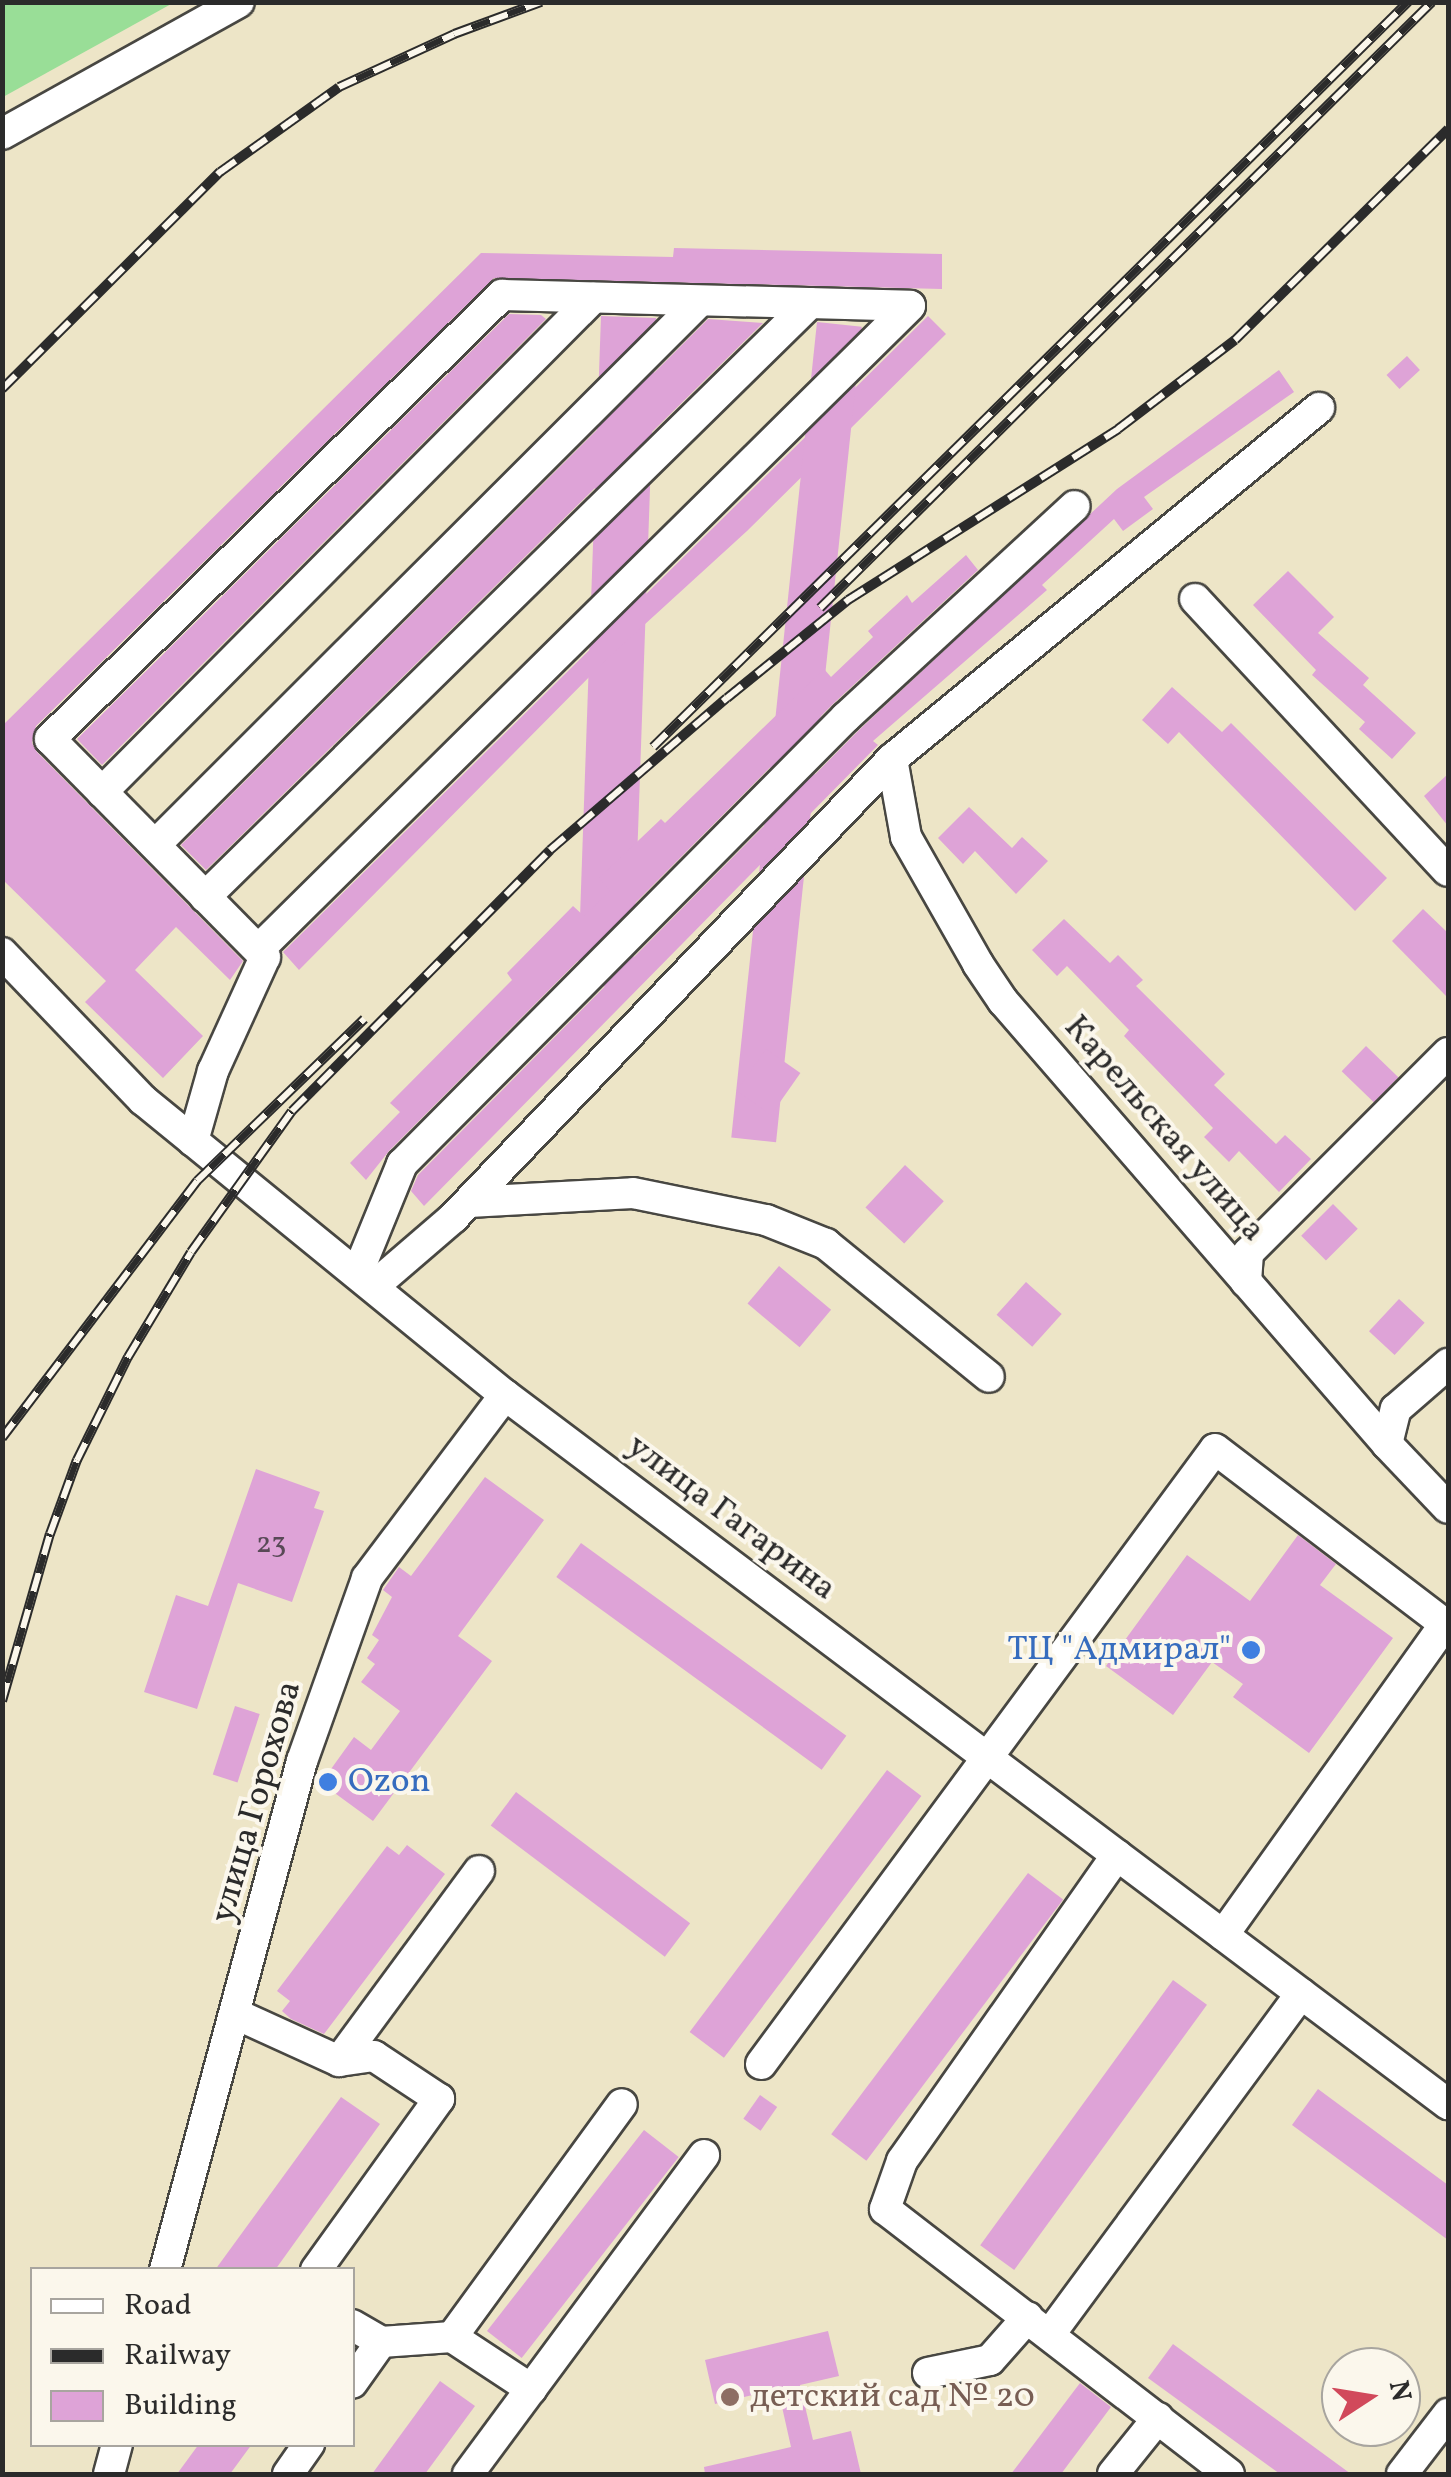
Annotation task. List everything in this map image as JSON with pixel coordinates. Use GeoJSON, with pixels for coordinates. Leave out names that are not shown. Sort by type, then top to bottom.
{"type":"FeatureCollection","features":[{"type":"Feature","properties":{"kind":"street"},"geometry":{"type":"LineString","coordinates":[[2,134],[239,2]]}},
{"type":"Feature","properties":{"kind":"street"},"geometry":{"type":"LineString","coordinates":[[193,1141],[213,1070],[265,957],[258,950],[205,897],[50,739],[502,295],[910,306],[258,950]]}},
{"type":"Feature","properties":{"kind":"street"},"geometry":{"type":"LineString","coordinates":[[102,792],[593,298]]}},
{"type":"Feature","properties":{"kind":"street"},"geometry":{"type":"LineString","coordinates":[[155,845],[700,300]]}},
{"type":"Feature","properties":{"kind":"street"},"geometry":{"type":"LineString","coordinates":[[205,897],[810,303]]}},
{"type":"Feature","properties":{"kind":"street"},"geometry":{"type":"LineString","coordinates":[[367,1278],[469,1202],[892,759],[1318,408]]}},
{"type":"Feature","properties":{"kind":"street"},"geometry":{"type":"LineString","coordinates":[[367,1278],[402,1164],[846,717],[1075,506]]}},
{"type":"Feature","properties":{"kind":"street"},"geometry":{"type":"LineString","coordinates":[[1195,598],[1448,871]]}},
{"type":"Feature","properties":{"kind":"street","name":"Карельская улица"},"geometry":{"type":"LineString","coordinates":[[892,759],[906,837],[978,964],[1016,1015],[1246,1282],[1448,1508]]}},
{"type":"Feature","properties":{"kind":"street","name":"улица Гагарина"},"geometry":{"type":"LineString","coordinates":[[2,953],[143,1100],[367,1278],[505,1395],[1448,2104]]}},
{"type":"Feature","properties":{"kind":"street"},"geometry":{"type":"LineString","coordinates":[[1246,1282],[1248,1253],[1448,1053]]}},
{"type":"Feature","properties":{"kind":"street"},"geometry":{"type":"LineString","coordinates":[[469,1202],[633,1193],[766,1220],[826,1244],[990,1377]]}},
{"type":"Feature","properties":{"kind":"street"},"geometry":{"type":"LineString","coordinates":[[1387,1444],[1396,1409],[1448,1364]]}},
{"type":"Feature","properties":{"kind":"street","name":"улица Горохова"},"geometry":{"type":"LineString","coordinates":[[166,2267],[302,1761],[367,1578],[505,1395]]}},
{"type":"Feature","properties":{"kind":"street"},"geometry":{"type":"LineString","coordinates":[[761,2064],[1215,1450],[1445,1624],[1223,1935]]}},
{"type":"Feature","properties":{"kind":"street"},"geometry":{"type":"LineString","coordinates":[[1117,1856],[902,2162],[885,2209],[1230,2474]]}},
{"type":"Feature","properties":{"kind":"street"},"geometry":{"type":"LineString","coordinates":[[339,2061],[479,1871]]}},
{"type":"Feature","properties":{"kind":"street"},"geometry":{"type":"LineString","coordinates":[[928,2374],[990,2360],[1039,2326],[1301,1994]]}},
{"type":"Feature","properties":{"kind":"street"},"geometry":{"type":"LineString","coordinates":[[236,2014],[339,2061],[374,2056],[440,2100],[318,2267]]}},
{"type":"Feature","properties":{"kind":"street"},"geometry":{"type":"LineString","coordinates":[[452,2337],[622,2104]]}},
{"type":"Feature","properties":{"kind":"street"},"geometry":{"type":"LineString","coordinates":[[468,2474],[704,2155]]}},
{"type":"Feature","properties":{"kind":"street"},"geometry":{"type":"LineString","coordinates":[[355,2326],[381,2342],[452,2337],[531,2389]]}},
{"type":"Feature","properties":{"kind":"street"},"geometry":{"type":"LineString","coordinates":[[355,2379],[381,2342]]}},
{"type":"Feature","properties":{"kind":"street"},"geometry":{"type":"LineString","coordinates":[[1402,2474],[1448,2414]]}},
{"type":"Feature","properties":{"kind":"street"},"geometry":{"type":"LineString","coordinates":[[1113,2474],[1158,2418]]}},
{"type":"Feature","properties":{"kind":"street"},"geometry":{"type":"LineString","coordinates":[[108,2474],[116,2447]]}},
{"type":"Feature","properties":{"kind":"street"},"geometry":{"type":"LineString","coordinates":[[288,2474],[307,2447]]}},
{"type":"Feature","properties":{"kind":"green space"},"geometry":{"type":"Polygon","coordinates":[[[3,2],[173,2],[173,3],[3,97],[3,2]]]}},
{"type":"Feature","properties":{"kind":"building"},"geometry":{"type":"Polygon","coordinates":[[[674,248],[942,254],[942,289],[494,278],[36,726],[32,743],[37,752],[243,961],[230,980],[176,927],[135,970],[203,1036],[163,1078],[85,1002],[106,981],[2,879],[2,726],[481,253],[673,257],[674,248]]]}},
{"type":"Feature","properties":{"kind":"building"},"geometry":{"type":"Polygon","coordinates":[[[509,314],[541,315],[546,319],[102,765],[77,739],[509,314]]]}},
{"type":"Feature","properties":{"kind":"building"},"geometry":{"type":"Polygon","coordinates":[[[601,316],[656,318],[633,988],[578,986],[601,316]]]}},
{"type":"Feature","properties":{"kind":"building"},"geometry":{"type":"Polygon","coordinates":[[[928,316],[946,334],[747,531],[609,657],[299,970],[283,952],[928,316]]]}},
{"type":"Feature","properties":{"kind":"building"},"geometry":{"type":"Polygon","coordinates":[[[708,319],[763,323],[206,870],[181,845],[708,319]]]}},
{"type":"Feature","properties":{"kind":"building"},"geometry":{"type":"Polygon","coordinates":[[[817,322],[862,327],[776,1142],[731,1138],[817,322]]]}},
{"type":"Feature","properties":{"kind":"building"},"geometry":{"type":"Polygon","coordinates":[[[1407,356],[1420,370],[1399,389],[1387,375],[1407,356]]]}},
{"type":"Feature","properties":{"kind":"building"},"geometry":{"type":"Polygon","coordinates":[[[1279,370],[1294,392],[1144,497],[1153,509],[1123,531],[1114,519],[1042,585],[1047,590],[873,741],[878,745],[424,1206],[411,1191],[418,1175],[859,730],[1117,489],[1279,370]]]}},
{"type":"Feature","properties":{"kind":"building"},"geometry":{"type":"Polygon","coordinates":[[[966,555],[978,570],[833,704],[389,1151],[366,1180],[350,1163],[400,1112],[390,1103],[512,980],[507,973],[573,906],[584,916],[610,891],[599,878],[661,819],[665,823],[824,669],[831,677],[873,637],[868,631],[907,595],[912,603],[966,555]]]}},
{"type":"Feature","properties":{"kind":"building"},"geometry":{"type":"Polygon","coordinates":[[[1288,571],[1334,617],[1318,633],[1369,678],[1363,685],[1416,733],[1392,759],[1359,729],[1365,722],[1312,675],[1316,670],[1253,605],[1288,571]]]}},
{"type":"Feature","properties":{"kind":"building"},"geometry":{"type":"Polygon","coordinates":[[[1172,687],[1222,732],[1231,723],[1387,878],[1355,911],[1179,732],[1168,744],[1142,720],[1172,687]]]}},
{"type":"Feature","properties":{"kind":"building"},"geometry":{"type":"Polygon","coordinates":[[[1448,774],[1448,826],[1424,796],[1448,774]]]}},
{"type":"Feature","properties":{"kind":"building"},"geometry":{"type":"Polygon","coordinates":[[[969,807],[1012,848],[1022,837],[1048,861],[1016,894],[975,851],[963,864],[938,838],[969,807]]]}},
{"type":"Feature","properties":{"kind":"building"},"geometry":{"type":"Polygon","coordinates":[[[1423,909],[1448,933],[1448,998],[1392,941],[1423,909]]]}},
{"type":"Feature","properties":{"kind":"building"},"geometry":{"type":"Polygon","coordinates":[[[1064,919],[1110,963],[1118,955],[1143,980],[1136,986],[1225,1074],[1214,1085],[1276,1144],[1285,1135],[1311,1159],[1279,1192],[1239,1151],[1229,1162],[1204,1137],[1213,1128],[1124,1036],[1129,1030],[1067,966],[1057,976],[1032,950],[1064,919]]]}},
{"type":"Feature","properties":{"kind":"building"},"geometry":{"type":"Polygon","coordinates":[[[1366,1046],[1398,1077],[1374,1102],[1342,1071],[1366,1046]]]}},
{"type":"Feature","properties":{"kind":"building"},"geometry":{"type":"Polygon","coordinates":[[[766,1049],[800,1073],[771,1115],[737,1091],[766,1049]]]}},
{"type":"Feature","properties":{"kind":"building"},"geometry":{"type":"Polygon","coordinates":[[[905,1165],[944,1201],[904,1244],[865,1207],[905,1165]]]}},
{"type":"Feature","properties":{"kind":"building"},"geometry":{"type":"Polygon","coordinates":[[[1333,1204],[1358,1229],[1326,1261],[1301,1236],[1333,1204]]]}},
{"type":"Feature","properties":{"kind":"building"},"geometry":{"type":"Polygon","coordinates":[[[779,1266],[831,1310],[800,1347],[748,1304],[779,1266]]]}},
{"type":"Feature","properties":{"kind":"building"},"geometry":{"type":"Polygon","coordinates":[[[1026,1282],[1062,1314],[1032,1347],[997,1315],[1026,1282]]]}},
{"type":"Feature","properties":{"kind":"building"},"geometry":{"type":"Polygon","coordinates":[[[1399,1299],[1425,1323],[1395,1355],[1369,1331],[1399,1299]]]}},
{"type":"Feature","properties":{"kind":"building"},"geometry":{"type":"Polygon","coordinates":[[[256,1469],[320,1492],[314,1508],[324,1511],[292,1602],[238,1583],[197,1709],[144,1692],[176,1595],[208,1606],[256,1469]]]}},
{"type":"Feature","properties":{"kind":"building"},"geometry":{"type":"Polygon","coordinates":[[[485,1477],[544,1520],[458,1636],[492,1661],[373,1821],[321,1783],[354,1737],[371,1750],[400,1711],[361,1682],[375,1664],[367,1658],[379,1640],[372,1635],[392,1597],[383,1590],[399,1567],[411,1576],[485,1477]]]}},
{"type":"Feature","properties":{"kind":"building","name":"ТЦ \"Адмирал\""},"geometry":{"type":"Polygon","coordinates":[[[1298,1535],[1336,1564],[1320,1585],[1393,1638],[1309,1753],[1233,1697],[1243,1684],[1212,1662],[1173,1715],[1106,1666],[1187,1555],[1250,1601],[1298,1535]]]}},
{"type":"Feature","properties":{"kind":"building"},"geometry":{"type":"Polygon","coordinates":[[[581,1543],[846,1736],[822,1770],[556,1577],[581,1543]]]}},
{"type":"Feature","properties":{"kind":"building"},"geometry":{"type":"Polygon","coordinates":[[[235,1706],[260,1714],[237,1783],[213,1774],[235,1706]]]}},
{"type":"Feature","properties":{"kind":"building"},"geometry":{"type":"Polygon","coordinates":[[[887,1770],[921,1796],[724,2058],[690,2032],[887,1770]]]}},
{"type":"Feature","properties":{"kind":"building"},"geometry":{"type":"Polygon","coordinates":[[[516,1792],[690,1923],[665,1957],[491,1826],[516,1792]]]}},
{"type":"Feature","properties":{"kind":"building"},"geometry":{"type":"Polygon","coordinates":[[[407,1845],[445,1874],[324,2034],[291,2019],[282,2011],[290,2001],[277,1991],[387,1846],[399,1855],[407,1845]]]}},
{"type":"Feature","properties":{"kind":"building"},"geometry":{"type":"Polygon","coordinates":[[[1028,1873],[1063,1899],[866,2161],[831,2134],[1028,1873]]]}},
{"type":"Feature","properties":{"kind":"building"},"geometry":{"type":"Polygon","coordinates":[[[1173,1980],[1207,2005],[1014,2270],[980,2245],[1173,1980]]]}},
{"type":"Feature","properties":{"kind":"building"},"geometry":{"type":"Polygon","coordinates":[[[1318,2089],[1448,2185],[1448,2240],[1292,2125],[1318,2089]]]}},
{"type":"Feature","properties":{"kind":"building"},"geometry":{"type":"Polygon","coordinates":[[[760,2095],[777,2107],[761,2131],[743,2119],[760,2095]]]}},
{"type":"Feature","properties":{"kind":"building"},"geometry":{"type":"Polygon","coordinates":[[[341,2097],[380,2124],[277,2267],[217,2267],[341,2097]]]}},
{"type":"Feature","properties":{"kind":"building"},"geometry":{"type":"Polygon","coordinates":[[[644,2130],[679,2157],[522,2358],[487,2331],[644,2130]]]}},
{"type":"Feature","properties":{"kind":"building","name":"детский сад № 20"},"geometry":{"type":"Polygon","coordinates":[[[828,2331],[839,2376],[800,2385],[813,2440],[851,2431],[861,2474],[705,2474],[704,2467],[791,2447],[778,2389],[715,2404],[705,2360],[828,2331]]]}},
{"type":"Feature","properties":{"kind":"building"},"geometry":{"type":"Polygon","coordinates":[[[1173,2344],[1351,2474],[1280,2474],[1148,2378],[1173,2344]]]}},
{"type":"Feature","properties":{"kind":"building"},"geometry":{"type":"Polygon","coordinates":[[[440,2381],[475,2406],[425,2474],[372,2474],[440,2381]]]}},
{"type":"Feature","properties":{"kind":"building"},"geometry":{"type":"Polygon","coordinates":[[[1080,2383],[1111,2407],[1061,2474],[1011,2474],[1080,2383]]]}},
{"type":"Feature","properties":{"kind":"building"},"geometry":{"type":"Polygon","coordinates":[[[197,2447],[250,2447],[230,2474],[177,2474],[197,2447]]]}},
{"type":"Feature","properties":{"kind":"railway"},"geometry":{"type":"LineString","coordinates":[[2,389],[220,172],[339,87],[454,34],[541,2]]}},
{"type":"Feature","properties":{"kind":"railway"},"geometry":{"type":"LineString","coordinates":[[653,747],[1408,2]]}},
{"type":"Feature","properties":{"kind":"railway"},"geometry":{"type":"LineString","coordinates":[[820,608],[1432,2]]}},
{"type":"Feature","properties":{"kind":"railway"},"geometry":{"type":"LineString","coordinates":[[2,1701],[50,1534],[77,1460],[128,1357],[191,1252],[292,1111],[550,850],[727,698],[848,600],[1118,429],[1235,340],[1448,129]]}},
{"type":"Feature","properties":{"kind":"railway"},"geometry":{"type":"LineString","coordinates":[[2,1438],[197,1181],[364,1019]]}},
{"type":"Feature","properties":{"kind":"place","name":"ТЦ \"Адмирал\""},"geometry":{"type":"Point","coordinates":[1251,1650]}},
{"type":"Feature","properties":{"kind":"place","name":"Ozon"},"geometry":{"type":"Point","coordinates":[328,1782]}},
{"type":"Feature","properties":{"kind":"place","name":"детский сад № 20"},"geometry":{"type":"Point","coordinates":[730,2397]}}]}
